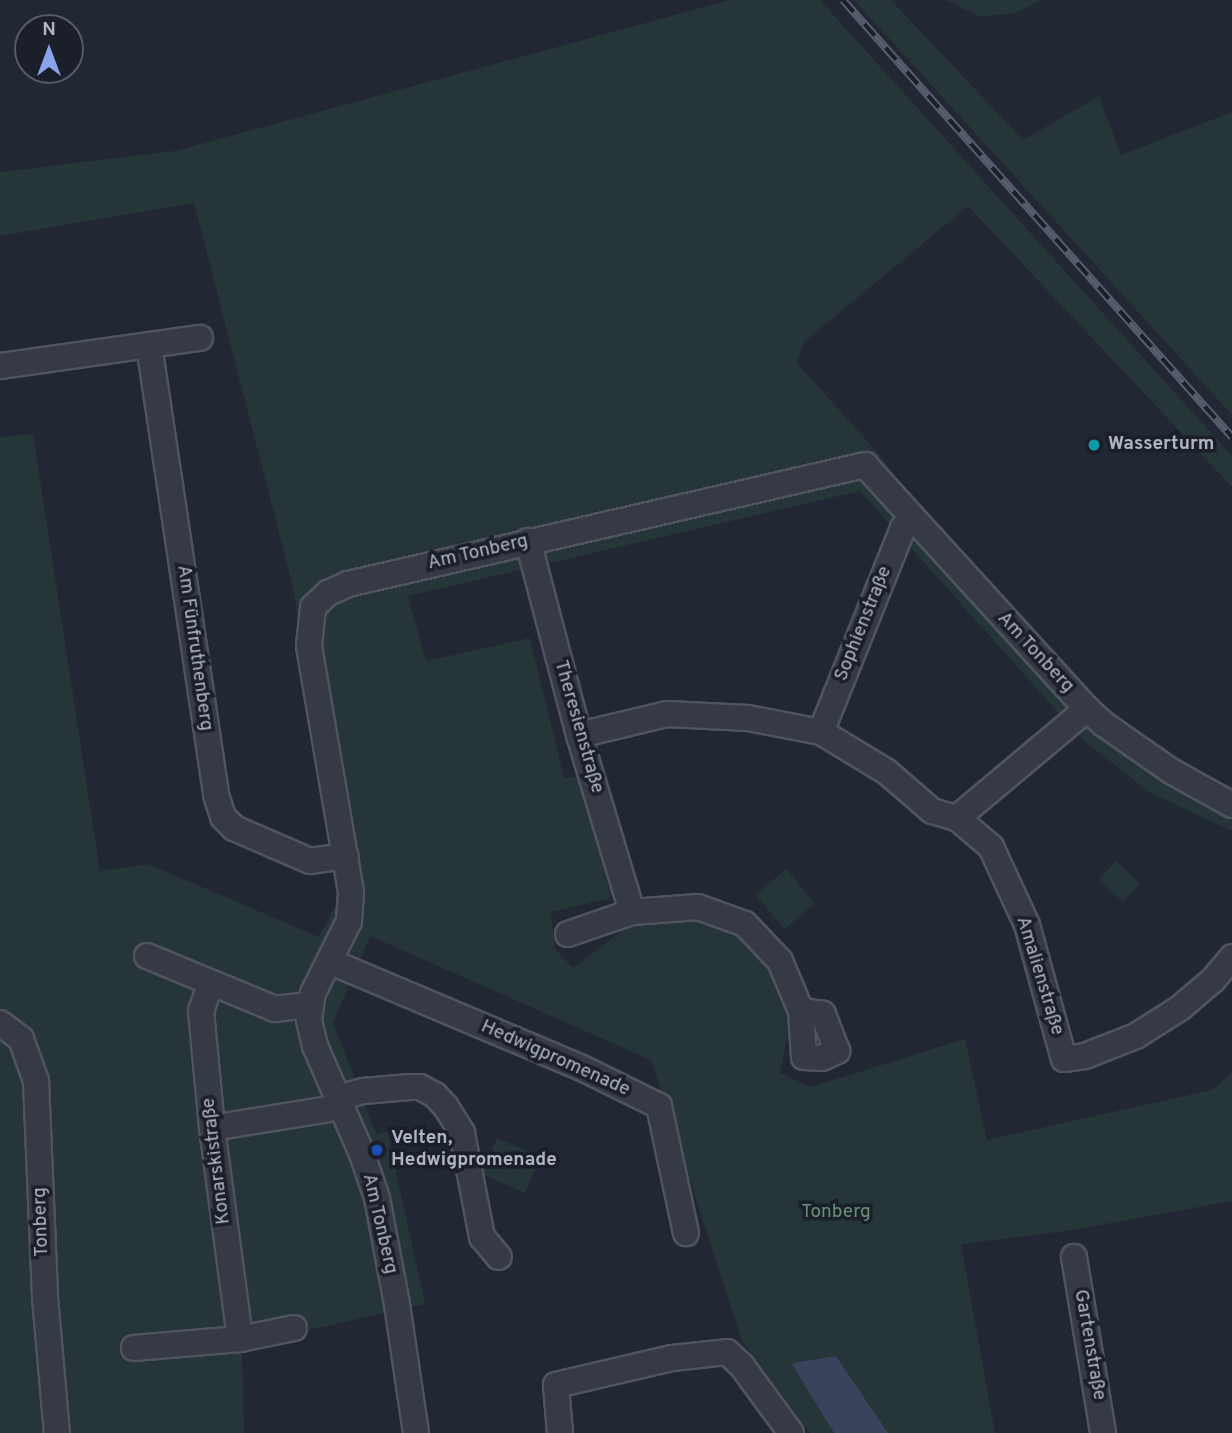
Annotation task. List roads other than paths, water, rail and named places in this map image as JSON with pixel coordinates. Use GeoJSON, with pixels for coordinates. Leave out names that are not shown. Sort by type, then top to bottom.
{"type":"FeatureCollection","features":[{"type":"Feature","properties":{"kind":"street"},"geometry":{"type":"LineString","coordinates":[[0,366],[200,338]]}},
{"type":"Feature","properties":{"kind":"street","name":"Am Fünfruthenberg"},"geometry":{"type":"LineString","coordinates":[[149,345],[216,795],[223,817],[234,828],[310,860],[346,856]]}},
{"type":"Feature","properties":{"kind":"street","name":"Am Tonberg"},"geometry":{"type":"LineString","coordinates":[[416,1433],[397,1304],[377,1198],[315,1046],[309,1006],[349,921],[351,892],[309,646],[313,607],[328,593],[348,584],[528,541],[865,465],[1087,709],[1105,725],[1171,771],[1232,805]]}},
{"type":"Feature","properties":{"kind":"street","name":"Sophienstraße"},"geometry":{"type":"LineString","coordinates":[[821,732],[903,528],[912,519]]}},
{"type":"Feature","properties":{"kind":"street","name":"Theresienstraße"},"geometry":{"type":"LineString","coordinates":[[528,541],[579,734],[632,912]]}},
{"type":"Feature","properties":{"kind":"street"},"geometry":{"type":"LineString","coordinates":[[957,818],[1087,709]]}},
{"type":"Feature","properties":{"kind":"street","name":"Amalienstraße"},"geometry":{"type":"LineString","coordinates":[[579,734],[667,714],[748,718],[821,732],[887,772],[932,810],[957,818],[991,847],[1027,925],[1063,1059],[1085,1056],[1136,1036],[1180,1008],[1213,980],[1232,957]]}},
{"type":"Feature","properties":{"kind":"street"},"geometry":{"type":"LineString","coordinates":[[568,934],[632,912],[698,906],[745,924],[780,961],[801,1011]]}},
{"type":"Feature","properties":{"kind":"street"},"geometry":{"type":"LineString","coordinates":[[146,956],[210,985],[275,1009],[309,1006]]}},
{"type":"Feature","properties":{"kind":"street","name":"Hedwigpromenade"},"geometry":{"type":"LineString","coordinates":[[331,962],[582,1068],[659,1106],[686,1233]]}},
{"type":"Feature","properties":{"kind":"street","name":"Konarskistraße"},"geometry":{"type":"LineString","coordinates":[[210,985],[201,1011],[212,1128],[240,1339]]}},
{"type":"Feature","properties":{"kind":"street","name":"Tonberg"},"geometry":{"type":"LineString","coordinates":[[0,1023],[21,1039],[36,1082],[46,1310],[57,1433]]}},
{"type":"Feature","properties":{"kind":"street"},"geometry":{"type":"LineString","coordinates":[[212,1128],[339,1103],[363,1091],[420,1087],[435,1095],[462,1133],[482,1237],[499,1257]]}},
{"type":"Feature","properties":{"kind":"street","name":"Gartenstraße"},"geometry":{"type":"LineString","coordinates":[[1074,1257],[1103,1433]]}},
{"type":"Feature","properties":{"kind":"street"},"geometry":{"type":"LineString","coordinates":[[134,1348],[240,1339],[294,1328]]}},
{"type":"Feature","properties":{"kind":"street"},"geometry":{"type":"LineString","coordinates":[[561,1433],[556,1385],[672,1358],[727,1352],[742,1366],[791,1433]]}},
{"type":"Feature","properties":{"kind":"water"},"geometry":{"type":"Polygon","coordinates":[[[836,1356],[888,1433],[834,1433],[791,1363],[836,1356]]]}},
{"type":"Feature","properties":{"kind":"railway"},"geometry":{"type":"LineString","coordinates":[[843,0],[1232,437]]}},
{"type":"Feature","properties":{"kind":"place","name":"Wasserturm"},"geometry":{"type":"Point","coordinates":[1094,445]}},
{"type":"Feature","properties":{"kind":"place","name":"Velten, Hedwigpromenade"},"geometry":{"type":"Point","coordinates":[377,1150]}}]}
